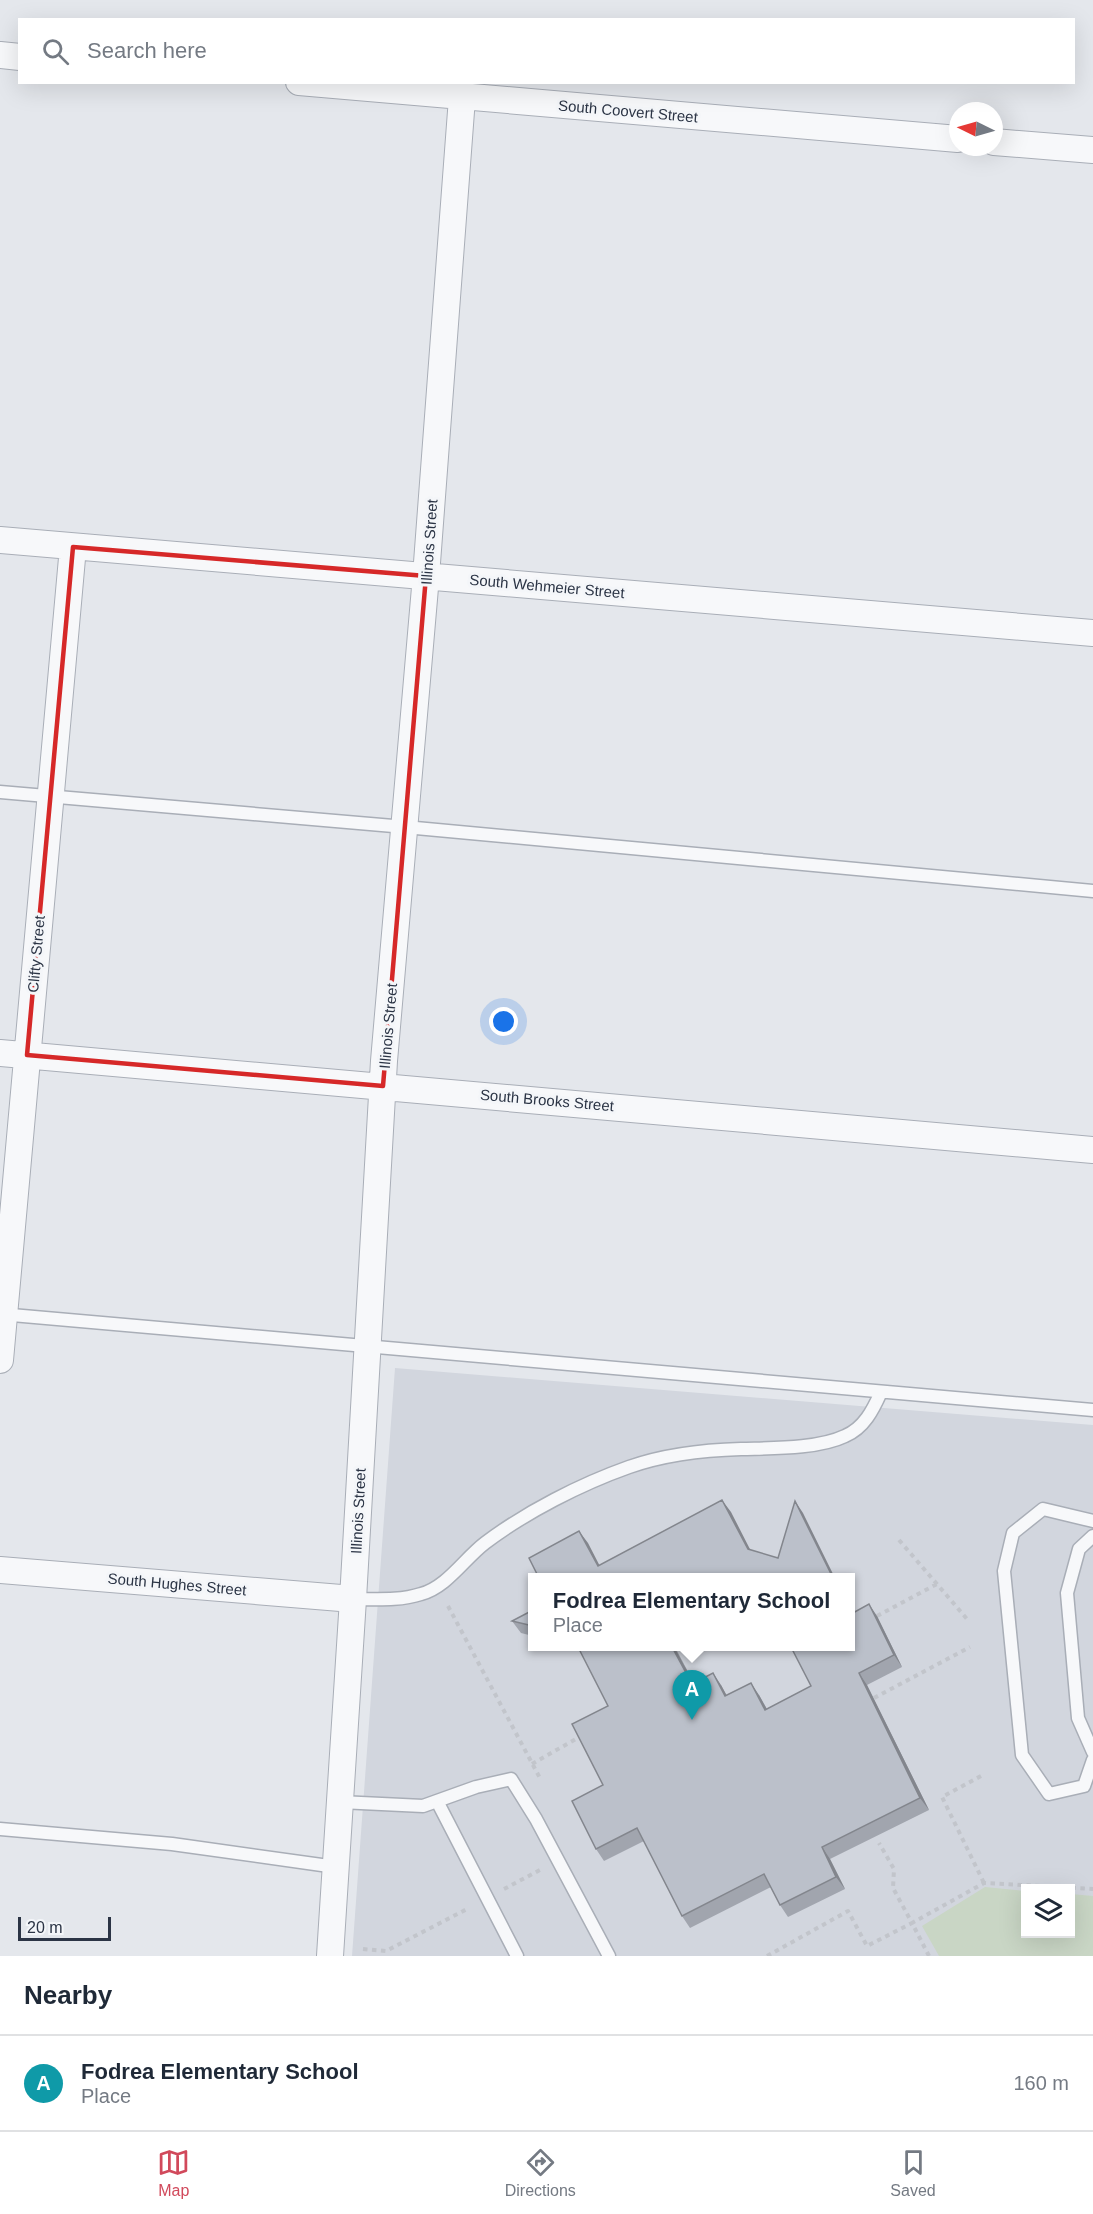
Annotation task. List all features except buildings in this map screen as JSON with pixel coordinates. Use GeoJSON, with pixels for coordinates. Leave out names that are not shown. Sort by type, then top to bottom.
{"type":"FeatureCollection","features":[{"type":"Feature","properties":{"kind":"street"},"geometry":{"type":"LineString","coordinates":[[0,55],[18,57]]}},
{"type":"Feature","properties":{"kind":"street","name":"South Coovert Street"},"geometry":{"type":"LineString","coordinates":[[319,84],[949,138]]}},
{"type":"Feature","properties":{"kind":"street","name":"Illinois Street"},"geometry":{"type":"LineString","coordinates":[[330,1956],[383,1086],[426,576],[462,98]]}},
{"type":"Feature","properties":{"kind":"street"},"geometry":{"type":"LineString","coordinates":[[1003,143],[1093,150]]}},
{"type":"Feature","properties":{"kind":"street","name":"South Wehmeier Street"},"geometry":{"type":"LineString","coordinates":[[0,540],[1093,633]]}},
{"type":"Feature","properties":{"kind":"street","name":"Clifty Street"},"geometry":{"type":"LineString","coordinates":[[0,1360],[2,1314],[73,548]]}},
{"type":"Feature","properties":{"kind":"street","name":"South Brooks Street"},"geometry":{"type":"LineString","coordinates":[[0,1053],[1093,1150]]}},
{"type":"Feature","properties":{"kind":"street","name":"South Hughes Street"},"geometry":{"type":"LineString","coordinates":[[0,1570],[353,1599]]}},
{"type":"Feature","properties":{"kind":"lane"},"geometry":{"type":"LineString","coordinates":[[0,792],[1093,891]]}},
{"type":"Feature","properties":{"kind":"lane"},"geometry":{"type":"LineString","coordinates":[[2,1314],[1093,1410]]}},
{"type":"Feature","properties":{"kind":"lane"},"geometry":{"type":"LineString","coordinates":[[353,1599],[396,1599],[423,1594],[446,1580],[484,1544],[513,1524],[570,1492],[630,1467],[688,1452],[781,1449],[845,1436],[870,1416],[881,1392]]}},
{"type":"Feature","properties":{"kind":"lane"},"geometry":{"type":"LineString","coordinates":[[1093,1521],[1043,1509],[1013,1533],[1004,1571],[1022,1755],[1049,1794],[1084,1786],[1093,1760]]}},
{"type":"Feature","properties":{"kind":"lane"},"geometry":{"type":"LineString","coordinates":[[1093,1536],[1079,1549],[1067,1593],[1078,1718],[1093,1752]]}},
{"type":"Feature","properties":{"kind":"lane"},"geometry":{"type":"LineString","coordinates":[[340,1802],[423,1806],[476,1787],[511,1779],[536,1819],[609,1956]]}},
{"type":"Feature","properties":{"kind":"lane"},"geometry":{"type":"LineString","coordinates":[[437,1801],[518,1956]]}},
{"type":"Feature","properties":{"kind":"lane"},"geometry":{"type":"LineString","coordinates":[[0,1829],[172,1844],[336,1867]]}},
{"type":"Feature","properties":{"kind":"path"},"geometry":{"type":"LineString","coordinates":[[898,1540],[967,1619]]}},
{"type":"Feature","properties":{"kind":"path"},"geometry":{"type":"LineString","coordinates":[[877,1617],[937,1584]]}},
{"type":"Feature","properties":{"kind":"path"},"geometry":{"type":"LineString","coordinates":[[874,1698],[970,1647]]}},
{"type":"Feature","properties":{"kind":"path"},"geometry":{"type":"LineString","coordinates":[[532,1764],[581,1736]]}},
{"type":"Feature","properties":{"kind":"path"},"geometry":{"type":"LineString","coordinates":[[981,1776],[942,1797],[984,1883]]}},
{"type":"Feature","properties":{"kind":"path"},"geometry":{"type":"LineString","coordinates":[[879,1843],[894,1869],[893,1888],[929,1956]]}},
{"type":"Feature","properties":{"kind":"path"},"geometry":{"type":"LineString","coordinates":[[767,1956],[848,1911],[867,1946],[984,1883],[1093,1889]]}},
{"type":"Feature","properties":{"kind":"highlighted area"},"geometry":{"type":"Polygon","coordinates":[[[73,547],[426,576],[383,1086],[27,1055],[73,547]]]}},
{"type":"Feature","properties":{"kind":"shaded area"},"geometry":{"type":"Polygon","coordinates":[[[395,1368],[1093,1425],[1093,1956],[352,1956],[395,1368]]]}},
{"type":"Feature","properties":{"kind":"green space"},"geometry":{"type":"Polygon","coordinates":[[[985,1887],[1021,1891],[1021,1938],[1075,1938],[1075,1894],[1093,1896],[1093,1956],[939,1956],[922,1926],[985,1887]]]}},
{"type":"Feature","properties":{"kind":"place","name":"Fodrea Elementary School"},"geometry":{"type":"Point","coordinates":[692,1720]}}]}
